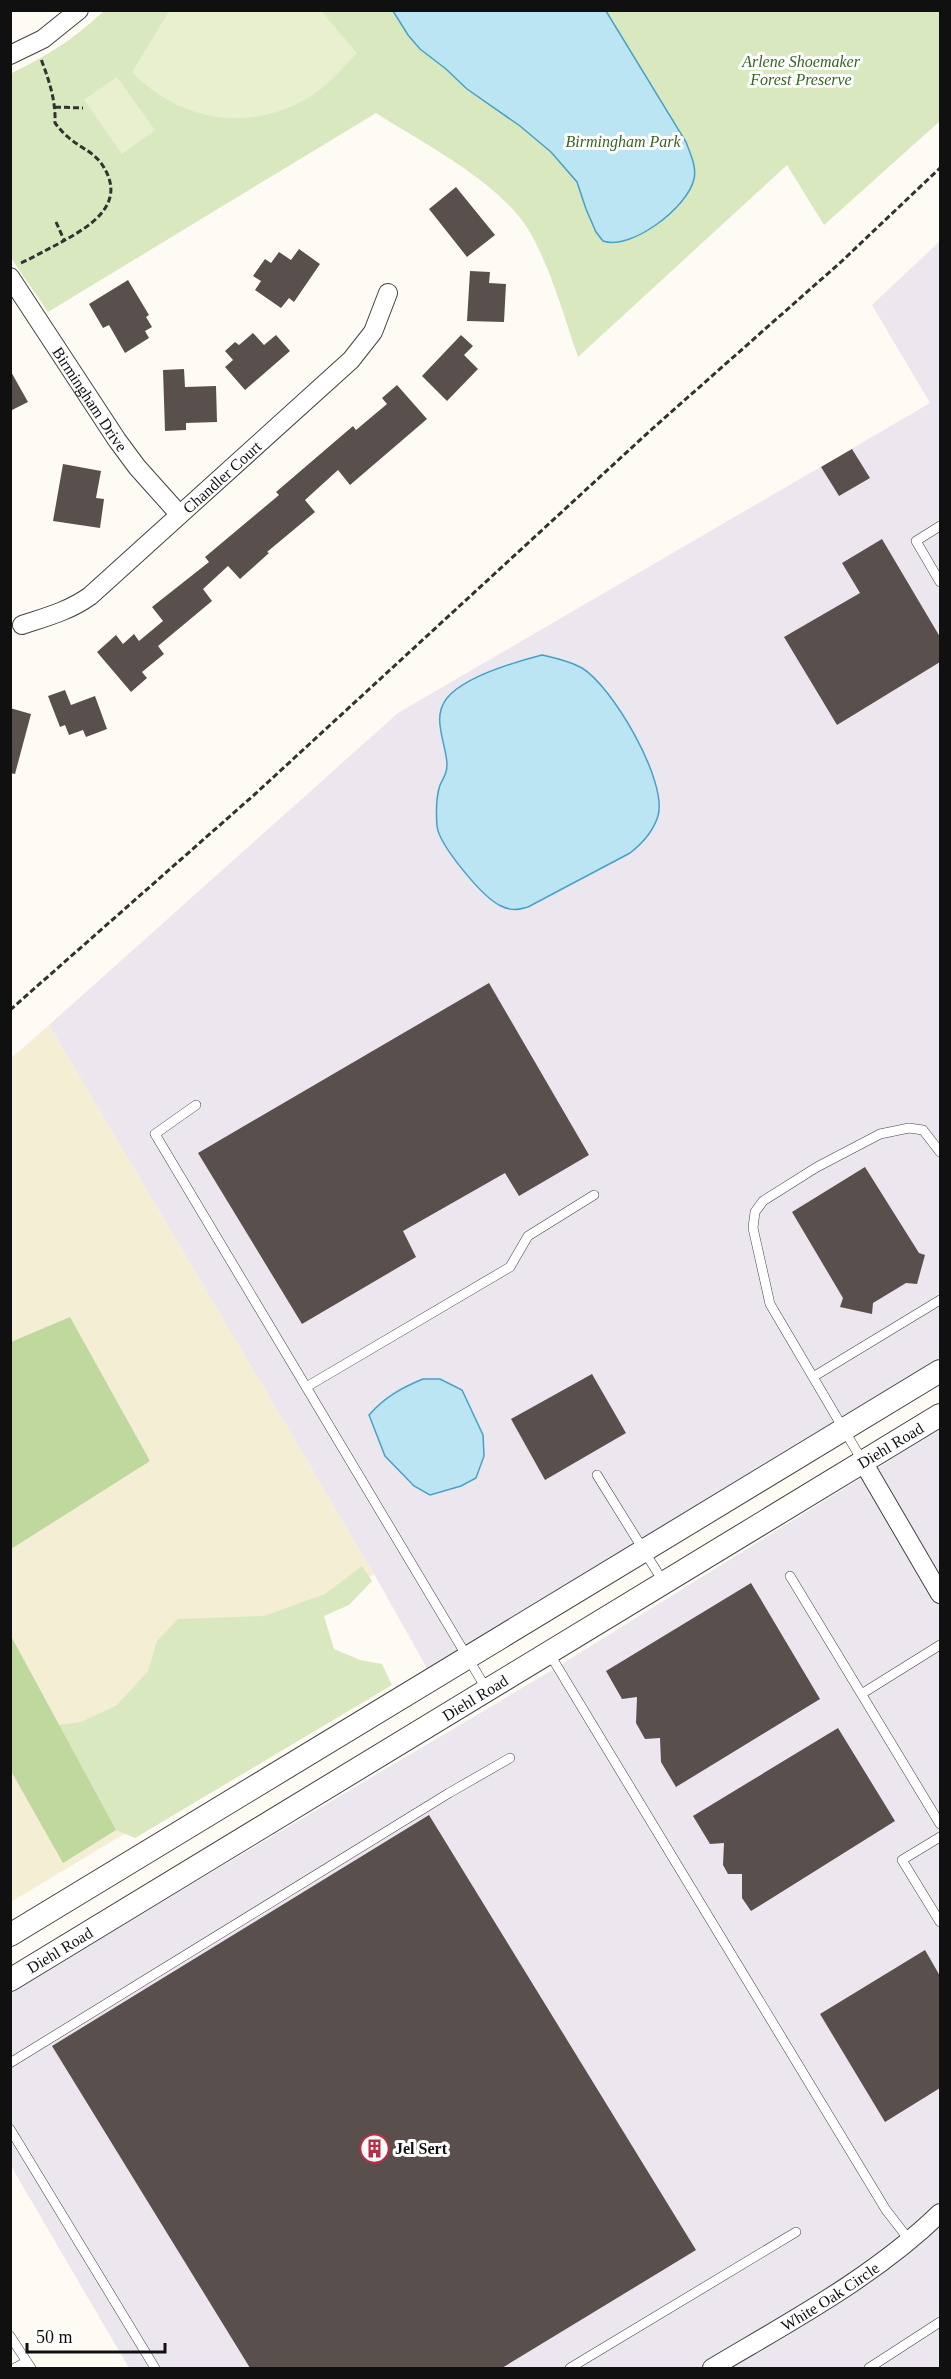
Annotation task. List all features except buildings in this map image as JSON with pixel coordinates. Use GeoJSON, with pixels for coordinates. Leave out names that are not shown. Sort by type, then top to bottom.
{"type":"FeatureCollection","features":[{"type":"Feature","properties":{"kind":"street"},"geometry":{"type":"LineString","coordinates":[[10,56],[36,43],[80,10]]}},
{"type":"Feature","properties":{"kind":"street","name":"Birmingham Drive"},"geometry":{"type":"LineString","coordinates":[[15,282],[117,440],[137,467],[179,514]]}},
{"type":"Feature","properties":{"kind":"street","name":"Chandler Court"},"geometry":{"type":"LineString","coordinates":[[22,625],[76,606],[351,360],[373,333],[388,293]]}},
{"type":"Feature","properties":{"kind":"street"},"geometry":{"type":"LineString","coordinates":[[10,1935],[940,1371]]}},
{"type":"Feature","properties":{"kind":"street","name":"Diehl Road"},"geometry":{"type":"LineString","coordinates":[[10,1980],[940,1414]]}},
{"type":"Feature","properties":{"kind":"street"},"geometry":{"type":"LineString","coordinates":[[863,1462],[940,1594]]}},
{"type":"Feature","properties":{"kind":"street","name":"White Oak Circle"},"geometry":{"type":"LineString","coordinates":[[712,2368],[834,2295],[911,2241],[940,2213]]}},
{"type":"Feature","properties":{"kind":"lane"},"geometry":{"type":"LineString","coordinates":[[940,526],[916,541],[940,582]]}},
{"type":"Feature","properties":{"kind":"lane"},"geometry":{"type":"LineString","coordinates":[[196,1106],[155,1134],[308,1386],[487,1690]]}},
{"type":"Feature","properties":{"kind":"lane"},"geometry":{"type":"LineString","coordinates":[[863,1462],[770,1305],[753,1228],[755,1212],[763,1201],[818,1167],[880,1134],[909,1128],[923,1130],[940,1152]]}},
{"type":"Feature","properties":{"kind":"lane"},"geometry":{"type":"LineString","coordinates":[[308,1386],[510,1267],[528,1236],[594,1195]]}},
{"type":"Feature","properties":{"kind":"lane"},"geometry":{"type":"LineString","coordinates":[[813,1377],[940,1300]]}},
{"type":"Feature","properties":{"kind":"lane"},"geometry":{"type":"LineString","coordinates":[[597,1475],[664,1583]]}},
{"type":"Feature","properties":{"kind":"lane"},"geometry":{"type":"LineString","coordinates":[[790,1576],[863,1693],[940,1824]]}},
{"type":"Feature","properties":{"kind":"lane"},"geometry":{"type":"LineString","coordinates":[[863,1693],[940,1645]]}},
{"type":"Feature","properties":{"kind":"lane"},"geometry":{"type":"LineString","coordinates":[[549,1653],[886,2210],[911,2241]]}},
{"type":"Feature","properties":{"kind":"lane"},"geometry":{"type":"LineString","coordinates":[[10,2063],[449,1793],[510,1758]]}},
{"type":"Feature","properties":{"kind":"lane"},"geometry":{"type":"LineString","coordinates":[[940,1837],[902,1860],[940,1922]]}},
{"type":"Feature","properties":{"kind":"lane"},"geometry":{"type":"LineString","coordinates":[[10,2129],[155,2368]]}},
{"type":"Feature","properties":{"kind":"lane"},"geometry":{"type":"LineString","coordinates":[[570,2368],[796,2232]]}},
{"type":"Feature","properties":{"kind":"lane"},"geometry":{"type":"LineString","coordinates":[[869,2368],[940,2322]]}},
{"type":"Feature","properties":{"kind":"lane"},"geometry":{"type":"LineString","coordinates":[[10,2336],[28,2365],[15,2368]]}},
{"type":"Feature","properties":{"kind":"path"},"geometry":{"type":"LineString","coordinates":[[15,282],[64,240],[99,218],[109,200],[110,190],[107,174],[100,162],[87,149],[69,138],[55,123],[55,107],[49,79],[36,43]]}},
{"type":"Feature","properties":{"kind":"path"},"geometry":{"type":"LineString","coordinates":[[55,107],[83,108]]}},
{"type":"Feature","properties":{"kind":"path"},"geometry":{"type":"LineString","coordinates":[[10,1010],[254,795],[652,429],[842,261],[940,168]]}},
{"type":"Feature","properties":{"kind":"path"},"geometry":{"type":"LineString","coordinates":[[56,222],[64,240]]}},
{"type":"Feature","properties":{"kind":"shaded area"},"geometry":{"type":"Polygon","coordinates":[[[940,241],[940,1358],[428,1670],[374,1574],[49,1025],[398,713],[930,403],[872,305],[940,241]]]}},
{"type":"Feature","properties":{"kind":"shaded area"},"geometry":{"type":"Polygon","coordinates":[[[49,1025],[374,1574],[183,1691],[154,1816],[11,1902],[10,1059],[49,1025]]]}},
{"type":"Feature","properties":{"kind":"shaded area"},"geometry":{"type":"Polygon","coordinates":[[[940,1429],[940,2368],[129,2368],[11,2166],[10,1992],[549,1672],[940,1429]]]}},
{"type":"Feature","properties":{"kind":"green space","name":"Birmingham Park"},"geometry":{"type":"Polygon","coordinates":[[[104,11],[940,11],[940,121],[824,225],[787,165],[578,357],[543,259],[528,229],[515,212],[499,195],[459,165],[376,113],[48,312],[11,258],[10,74],[60,46],[104,11]]]}},
{"type":"Feature","properties":{"kind":"green space"},"geometry":{"type":"Polygon","coordinates":[[[169,11],[321,11],[357,53],[322,88],[294,105],[269,114],[245,118],[220,117],[196,112],[173,103],[152,90],[132,72],[169,11]]]}},
{"type":"Feature","properties":{"kind":"green space"},"geometry":{"type":"Polygon","coordinates":[[[117,77],[155,130],[122,154],[84,100],[117,77]]]}},
{"type":"Feature","properties":{"kind":"green space"},"geometry":{"type":"Polygon","coordinates":[[[70,1317],[150,1461],[11,1549],[11,1342],[70,1317]]]}},
{"type":"Feature","properties":{"kind":"green space"},"geometry":{"type":"Polygon","coordinates":[[[362,1566],[372,1581],[349,1605],[324,1616],[334,1649],[360,1660],[382,1664],[392,1685],[135,1838],[116,1830],[59,1725],[81,1722],[117,1705],[148,1671],[157,1641],[178,1619],[264,1616],[325,1594],[362,1566]]]}},
{"type":"Feature","properties":{"kind":"green space"},"geometry":{"type":"Polygon","coordinates":[[[11,1636],[116,1830],[63,1863],[11,1771],[11,1636]]]}},
{"type":"Feature","properties":{"kind":"water"},"geometry":{"type":"Polygon","coordinates":[[[393,11],[606,11],[686,142],[695,170],[690,190],[670,214],[643,233],[615,242],[603,241],[596,232],[577,182],[551,152],[520,126],[467,89],[420,49],[393,11]]]}},
{"type":"Feature","properties":{"kind":"water"},"geometry":{"type":"Polygon","coordinates":[[[542,655],[582,668],[608,694],[635,736],[646,759],[655,781],[659,800],[658,816],[647,837],[630,853],[528,907],[511,909],[493,901],[473,882],[453,858],[440,835],[436,810],[440,785],[447,764],[440,714],[447,698],[466,683],[491,671],[542,655]]]}},
{"type":"Feature","properties":{"kind":"water"},"geometry":{"type":"Polygon","coordinates":[[[423,1379],[440,1379],[462,1390],[483,1435],[484,1456],[476,1478],[461,1486],[430,1495],[414,1486],[385,1456],[369,1415],[394,1394],[423,1379]]]}},
{"type":"Feature","properties":{"kind":"place","name":"Jel Sert"},"geometry":{"type":"Point","coordinates":[374,2148]}},
{"type":"Feature","properties":{"kind":"park label","name":"Arlene Shoemaker Forest Preserve"},"geometry":{"type":"Point","coordinates":[801,70]}}]}
